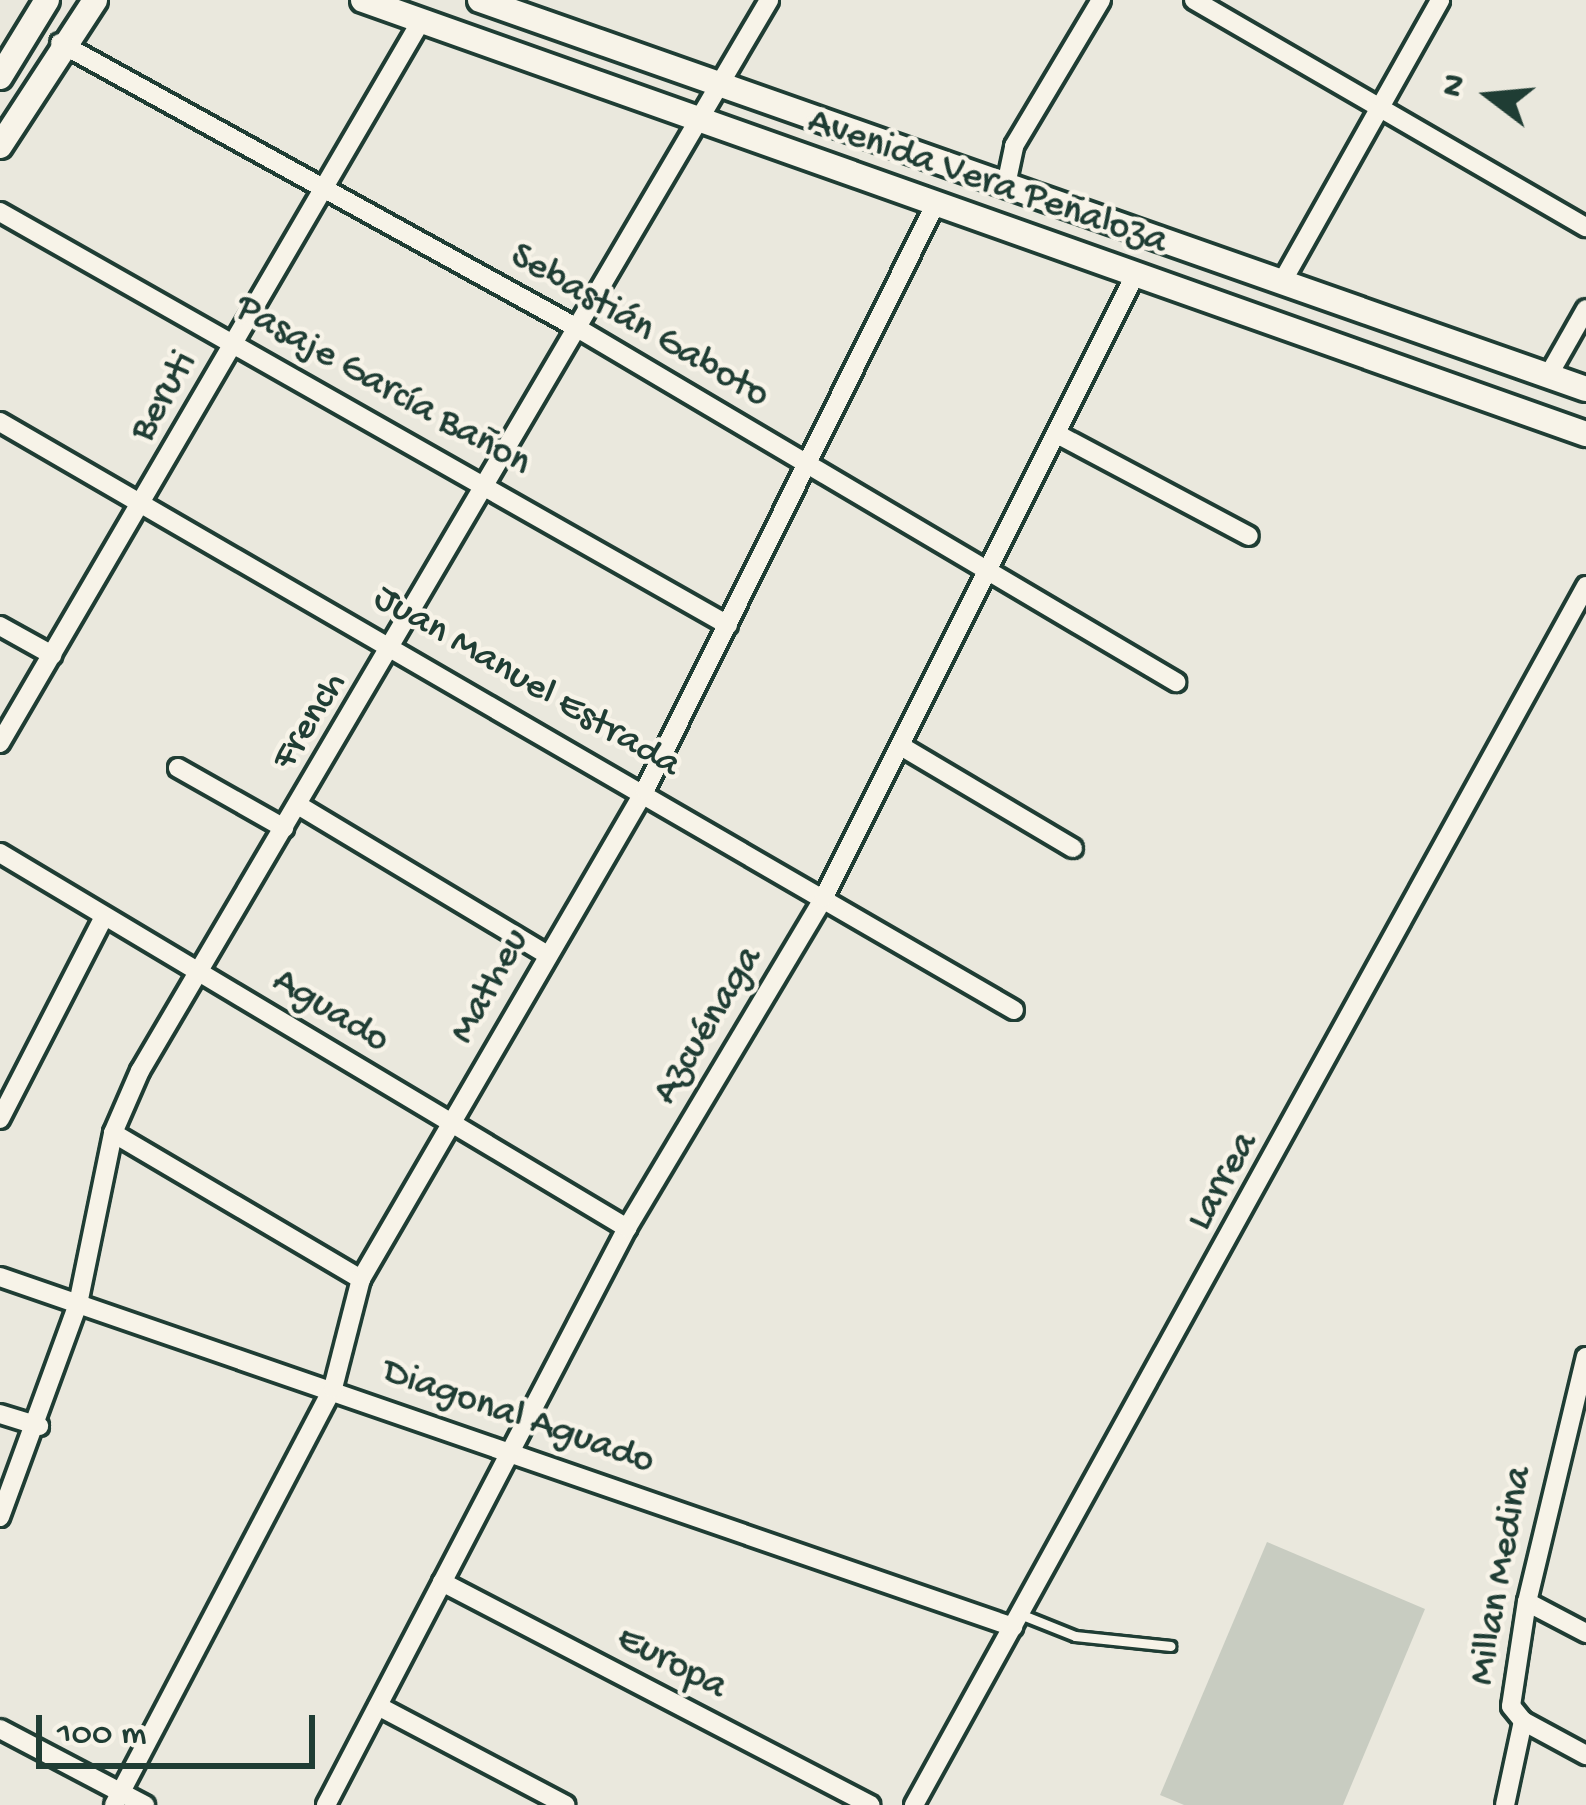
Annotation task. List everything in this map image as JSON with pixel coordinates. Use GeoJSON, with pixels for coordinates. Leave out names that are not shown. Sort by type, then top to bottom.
{"type":"FeatureCollection","features":[{"type":"Feature","properties":{"kind":"main road"},"geometry":{"type":"LineString","coordinates":[[0,77],[47,0]]}},
{"type":"Feature","properties":{"kind":"main road"},"geometry":{"type":"LineString","coordinates":[[0,146],[60,43],[95,0]]}},
{"type":"Feature","properties":{"kind":"main road","name":"Avenida Vera Peñaloza"},"geometry":{"type":"LineString","coordinates":[[364,0],[1586,434]]}},
{"type":"Feature","properties":{"kind":"main road","name":"Avenida Vera Peñaloza"},"geometry":{"type":"LineString","coordinates":[[480,0],[1586,389]]}},
{"type":"Feature","properties":{"kind":"street","name":"French"},"geometry":{"type":"LineString","coordinates":[[0,1517],[39,1426],[78,1304],[113,1133],[284,828],[398,645],[769,0]]}},
{"type":"Feature","properties":{"kind":"street"},"geometry":{"type":"LineString","coordinates":[[1006,185],[1014,146],[1101,0]]}},
{"type":"Feature","properties":{"kind":"street"},"geometry":{"type":"LineString","coordinates":[[1194,0],[1586,227]]}},
{"type":"Feature","properties":{"kind":"street"},"geometry":{"type":"LineString","coordinates":[[1282,282],[1440,0]]}},
{"type":"Feature","properties":{"kind":"street","name":"Beruti"},"geometry":{"type":"LineString","coordinates":[[0,743],[422,21]]}},
{"type":"Feature","properties":{"kind":"street","name":"Sebastián Gaboto"},"geometry":{"type":"LineString","coordinates":[[60,43],[579,329],[1176,682]]}},
{"type":"Feature","properties":{"kind":"street","name":"Matheu"},"geometry":{"type":"LineString","coordinates":[[117,1799],[333,1388],[361,1279],[645,790],[936,203]]}},
{"type":"Feature","properties":{"kind":"street","name":"Pasaje García Bañon"},"geometry":{"type":"LineString","coordinates":[[0,212],[490,484],[728,625]]}},
{"type":"Feature","properties":{"kind":"street","name":"Azcuénaga"},"geometry":{"type":"LineString","coordinates":[[326,1805],[627,1228],[824,897],[1136,273]]}},
{"type":"Feature","properties":{"kind":"street"},"geometry":{"type":"LineString","coordinates":[[1548,376],[1586,309]]}},
{"type":"Feature","properties":{"kind":"street","name":"Juan Manuel Estrada"},"geometry":{"type":"LineString","coordinates":[[0,422],[398,645],[1014,1010]]}},
{"type":"Feature","properties":{"kind":"street"},"geometry":{"type":"LineString","coordinates":[[1057,434],[1249,536]]}},
{"type":"Feature","properties":{"kind":"street","name":"Larrea"},"geometry":{"type":"LineString","coordinates":[[914,1805],[1586,586]]}},
{"type":"Feature","properties":{"kind":"street"},"geometry":{"type":"LineString","coordinates":[[0,626],[52,655]]}},
{"type":"Feature","properties":{"kind":"street"},"geometry":{"type":"LineString","coordinates":[[901,746],[1073,848]]}},
{"type":"Feature","properties":{"kind":"street"},"geometry":{"type":"LineString","coordinates":[[178,768],[284,828]]}},
{"type":"Feature","properties":{"kind":"street"},"geometry":{"type":"LineString","coordinates":[[298,805],[546,954]]}},
{"type":"Feature","properties":{"kind":"street","name":"Aguado"},"geometry":{"type":"LineString","coordinates":[[0,853],[627,1228]]}},
{"type":"Feature","properties":{"kind":"street"},"geometry":{"type":"LineString","coordinates":[[0,1119],[104,919]]}},
{"type":"Feature","properties":{"kind":"street"},"geometry":{"type":"LineString","coordinates":[[113,1133],[361,1279]]}},
{"type":"Feature","properties":{"kind":"street","name":"Diagonal Aguado"},"geometry":{"type":"LineString","coordinates":[[0,1277],[1016,1621]]}},
{"type":"Feature","properties":{"kind":"street","name":"Millan Medina"},"geometry":{"type":"LineString","coordinates":[[1505,1805],[1523,1721],[1511,1706],[1527,1602],[1586,1357]]}},
{"type":"Feature","properties":{"kind":"street"},"geometry":{"type":"LineString","coordinates":[[0,1414],[39,1426]]}},
{"type":"Feature","properties":{"kind":"street","name":"Europa"},"geometry":{"type":"LineString","coordinates":[[442,1582],[870,1805]]}},
{"type":"Feature","properties":{"kind":"street"},"geometry":{"type":"LineString","coordinates":[[1527,1602],[1586,1633]]}},
{"type":"Feature","properties":{"kind":"street"},"geometry":{"type":"LineString","coordinates":[[378,1706],[566,1805]]}},
{"type":"Feature","properties":{"kind":"street"},"geometry":{"type":"LineString","coordinates":[[1523,1721],[1586,1755]]}},
{"type":"Feature","properties":{"kind":"street"},"geometry":{"type":"LineString","coordinates":[[0,1729],[117,1799],[145,1805]]}},
{"type":"Feature","properties":{"kind":"lane"},"geometry":{"type":"LineString","coordinates":[[1016,1621],[1075,1636],[1170,1646]]}},
{"type":"Feature","properties":{"kind":"shaded area"},"geometry":{"type":"Polygon","coordinates":[[[1267,1542],[1425,1609],[1343,1805],[1184,1805],[1160,1795],[1267,1542]]]}}]}
